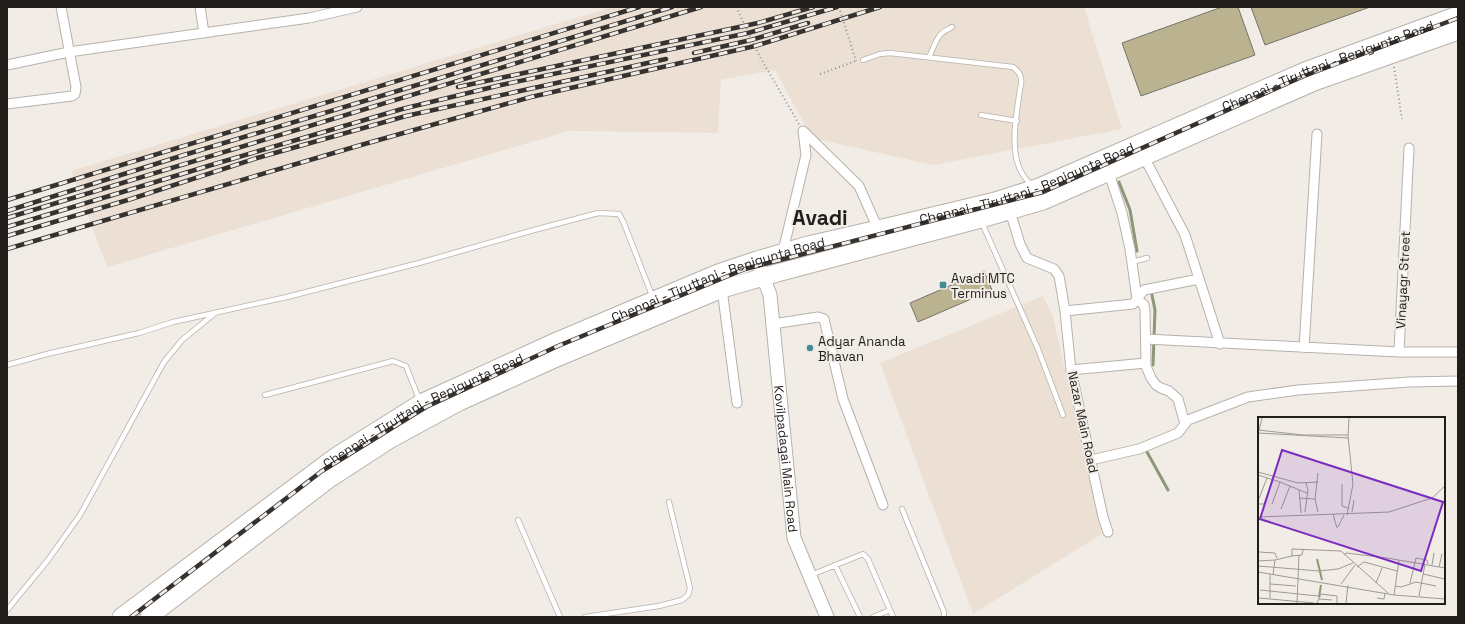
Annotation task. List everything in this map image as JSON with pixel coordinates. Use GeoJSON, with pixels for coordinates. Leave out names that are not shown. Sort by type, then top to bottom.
{"type":"FeatureCollection","features":[{"type":"Feature","properties":{"kind":"highway","name":"Chennai - Tiruttani - Renigunta Road"},"geometry":{"type":"LineString","coordinates":[[121,617],[188,567],[281,506],[329,479],[389,440],[459,402],[552,360],[656,308],[720,281],[758,260],[783,251],[878,229],[978,212],[1010,211],[1043,201],[1388,50],[1458,15]]}},
{"type":"Feature","properties":{"kind":"highway","name":"Chennai - Tiruttani - Renigunta Road"},"geometry":{"type":"LineString","coordinates":[[720,281],[764,277],[978,212],[1094,165],[1306,72],[1458,31]]}},
{"type":"Feature","properties":{"kind":"highway","name":"Chennai - Tiruttani - Renigunta Road"},"geometry":{"type":"LineString","coordinates":[[149,617],[281,506],[335,457],[421,403],[557,341],[656,308]]}},
{"type":"Feature","properties":{"kind":"main road","name":"Kovilpadagai Main Road"},"geometry":{"type":"LineString","coordinates":[[758,260],[770,295],[794,538],[827,617]]}},
{"type":"Feature","properties":{"kind":"street"},"geometry":{"type":"LineString","coordinates":[[7,104],[72,96],[75,94],[76,87],[61,7]]}},
{"type":"Feature","properties":{"kind":"street"},"geometry":{"type":"LineString","coordinates":[[200,7],[204,33]]}},
{"type":"Feature","properties":{"kind":"street"},"geometry":{"type":"LineString","coordinates":[[7,65],[69,52],[309,18],[357,7]]}},
{"type":"Feature","properties":{"kind":"street"},"geometry":{"type":"LineString","coordinates":[[803,131],[859,186],[878,229]]}},
{"type":"Feature","properties":{"kind":"street"},"geometry":{"type":"LineString","coordinates":[[783,251],[806,155],[803,131]]}},
{"type":"Feature","properties":{"kind":"street"},"geometry":{"type":"LineString","coordinates":[[1304,348],[1317,134]]}},
{"type":"Feature","properties":{"kind":"street","name":"Vinayagr Street"},"geometry":{"type":"LineString","coordinates":[[1399,352],[1409,148]]}},
{"type":"Feature","properties":{"kind":"street"},"geometry":{"type":"LineString","coordinates":[[1144,157],[1185,235],[1220,344]]}},
{"type":"Feature","properties":{"kind":"street"},"geometry":{"type":"LineString","coordinates":[[1109,172],[1122,213],[1132,262],[1135,301]]}},
{"type":"Feature","properties":{"kind":"street","name":"Nazar Main Road"},"geometry":{"type":"LineString","coordinates":[[1010,211],[1020,244],[1027,258],[1054,269],[1059,276],[1065,311],[1071,370],[1103,517],[1108,532]]}},
{"type":"Feature","properties":{"kind":"street"},"geometry":{"type":"LineString","coordinates":[[1135,301],[1144,290],[1199,279]]}},
{"type":"Feature","properties":{"kind":"street"},"geometry":{"type":"LineString","coordinates":[[720,281],[737,403]]}},
{"type":"Feature","properties":{"kind":"street"},"geometry":{"type":"LineString","coordinates":[[1065,311],[1135,301],[1144,305],[1149,339],[1146,366],[1156,385],[1174,394],[1178,399],[1185,424]]}},
{"type":"Feature","properties":{"kind":"street"},"geometry":{"type":"LineString","coordinates":[[772,324],[818,317],[824,319],[843,399],[883,504]]}},
{"type":"Feature","properties":{"kind":"street"},"geometry":{"type":"LineString","coordinates":[[1149,339],[1220,344],[1399,352],[1458,352]]}},
{"type":"Feature","properties":{"kind":"street"},"geometry":{"type":"LineString","coordinates":[[1071,370],[1146,363]]}},
{"type":"Feature","properties":{"kind":"street"},"geometry":{"type":"LineString","coordinates":[[1091,460],[1139,449],[1178,433],[1188,420],[1248,397],[1298,390],[1409,382],[1458,381]]}},
{"type":"Feature","properties":{"kind":"lane"},"geometry":{"type":"LineString","coordinates":[[929,57],[941,34],[952,27]]}},
{"type":"Feature","properties":{"kind":"lane"},"geometry":{"type":"LineString","coordinates":[[863,60],[880,54],[890,53],[1013,67],[1018,70],[1021,78],[1015,140],[1016,158],[1023,176],[1033,189]]}},
{"type":"Feature","properties":{"kind":"lane"},"geometry":{"type":"LineString","coordinates":[[981,115],[1017,121]]}},
{"type":"Feature","properties":{"kind":"lane"},"geometry":{"type":"LineString","coordinates":[[978,212],[1038,349],[1064,414]]}},
{"type":"Feature","properties":{"kind":"lane"},"geometry":{"type":"LineString","coordinates":[[7,365],[47,354],[140,333],[172,322],[287,297],[419,263],[598,213],[619,214],[656,308]]}},
{"type":"Feature","properties":{"kind":"lane"},"geometry":{"type":"LineString","coordinates":[[1132,262],[1147,258]]}},
{"type":"Feature","properties":{"kind":"lane"},"geometry":{"type":"LineString","coordinates":[[7,610],[48,560],[80,515],[164,362],[182,340],[216,313]]}},
{"type":"Feature","properties":{"kind":"lane"},"geometry":{"type":"LineString","coordinates":[[266,395],[393,361],[406,366],[421,403]]}},
{"type":"Feature","properties":{"kind":"lane"},"geometry":{"type":"LineString","coordinates":[[585,617],[659,606],[682,600],[688,595],[690,588],[669,502]]}},
{"type":"Feature","properties":{"kind":"lane"},"geometry":{"type":"LineString","coordinates":[[902,509],[944,612],[944,617]]}},
{"type":"Feature","properties":{"kind":"lane"},"geometry":{"type":"LineString","coordinates":[[518,520],[560,617]]}},
{"type":"Feature","properties":{"kind":"lane"},"geometry":{"type":"LineString","coordinates":[[810,575],[863,554],[868,559],[893,617]]}},
{"type":"Feature","properties":{"kind":"lane"},"geometry":{"type":"LineString","coordinates":[[835,564],[860,617]]}},
{"type":"Feature","properties":{"kind":"lane"},"geometry":{"type":"LineString","coordinates":[[874,617],[890,610]]}},
{"type":"Feature","properties":{"kind":"path"},"geometry":{"type":"LineString","coordinates":[[736,7],[760,57],[803,131]]}},
{"type":"Feature","properties":{"kind":"path"},"geometry":{"type":"LineString","coordinates":[[820,74],[856,61],[839,7]]}},
{"type":"Feature","properties":{"kind":"path"},"geometry":{"type":"LineString","coordinates":[[1388,50],[1402,119]]}},
{"type":"Feature","properties":{"kind":"shaded area"},"geometry":{"type":"Polygon","coordinates":[[[612,7],[1084,7],[1122,129],[933,165],[812,138],[775,70],[721,80],[718,133],[569,131],[107,267],[71,171],[612,7]]]}},
{"type":"Feature","properties":{"kind":"shaded area"},"geometry":{"type":"Polygon","coordinates":[[[1043,296],[1053,317],[1102,534],[973,614],[880,363],[1043,296]]]}},
{"type":"Feature","properties":{"kind":"building"},"geometry":{"type":"Polygon","coordinates":[[[1222,7],[1238,7],[1255,55],[1141,96],[1122,43],[1222,7]]]}},
{"type":"Feature","properties":{"kind":"building"},"geometry":{"type":"Polygon","coordinates":[[[1251,7],[1370,7],[1265,45],[1251,7]]]}},
{"type":"Feature","properties":{"kind":"building"},"geometry":{"type":"Polygon","coordinates":[[[984,271],[992,290],[918,322],[910,303],[984,271]]]}},
{"type":"Feature","properties":{"kind":"waterway"},"geometry":{"type":"LineString","coordinates":[[1119,182],[1130,210],[1137,251]]}},
{"type":"Feature","properties":{"kind":"waterway"},"geometry":{"type":"LineString","coordinates":[[1152,295],[1155,310],[1153,365]]}},
{"type":"Feature","properties":{"kind":"waterway"},"geometry":{"type":"LineString","coordinates":[[1147,452],[1168,490]]}},
{"type":"Feature","properties":{"kind":"railway"},"geometry":{"type":"LineString","coordinates":[[7,200],[639,7]]}},
{"type":"Feature","properties":{"kind":"railway"},"geometry":{"type":"LineString","coordinates":[[7,211],[184,155],[672,7]]}},
{"type":"Feature","properties":{"kind":"railway"},"geometry":{"type":"LineString","coordinates":[[7,218],[701,7]]}},
{"type":"Feature","properties":{"kind":"railway"},"geometry":{"type":"LineString","coordinates":[[458,87],[758,23],[813,7]]}},
{"type":"Feature","properties":{"kind":"railway"},"geometry":{"type":"LineString","coordinates":[[7,227],[402,109],[501,85],[748,33],[837,7]]}},
{"type":"Feature","properties":{"kind":"railway"},"geometry":{"type":"LineString","coordinates":[[7,249],[361,145],[531,97],[755,46],[880,7]]}},
{"type":"Feature","properties":{"kind":"railway"},"geometry":{"type":"LineString","coordinates":[[131,617],[322,471],[426,407],[558,346],[745,269],[1043,192],[1304,76],[1458,18]]}},
{"type":"Feature","properties":{"kind":"railway"},"geometry":{"type":"LineString","coordinates":[[694,53],[751,40],[808,23]]}},
{"type":"Feature","properties":{"kind":"railway"},"geometry":{"type":"LineString","coordinates":[[7,236],[131,199],[257,158],[406,116],[666,59]]}},
{"type":"Feature","properties":{"kind":"place","name":"Avadi MTC Terminus"},"geometry":{"type":"Point","coordinates":[943,285]}},
{"type":"Feature","properties":{"kind":"place","name":"Adyar Ananda Bhavan"},"geometry":{"type":"Point","coordinates":[810,348]}},
{"type":"Feature","properties":{"kind":"district","name":"Avadi"},"geometry":{"type":"Point","coordinates":[820,217]}}]}
